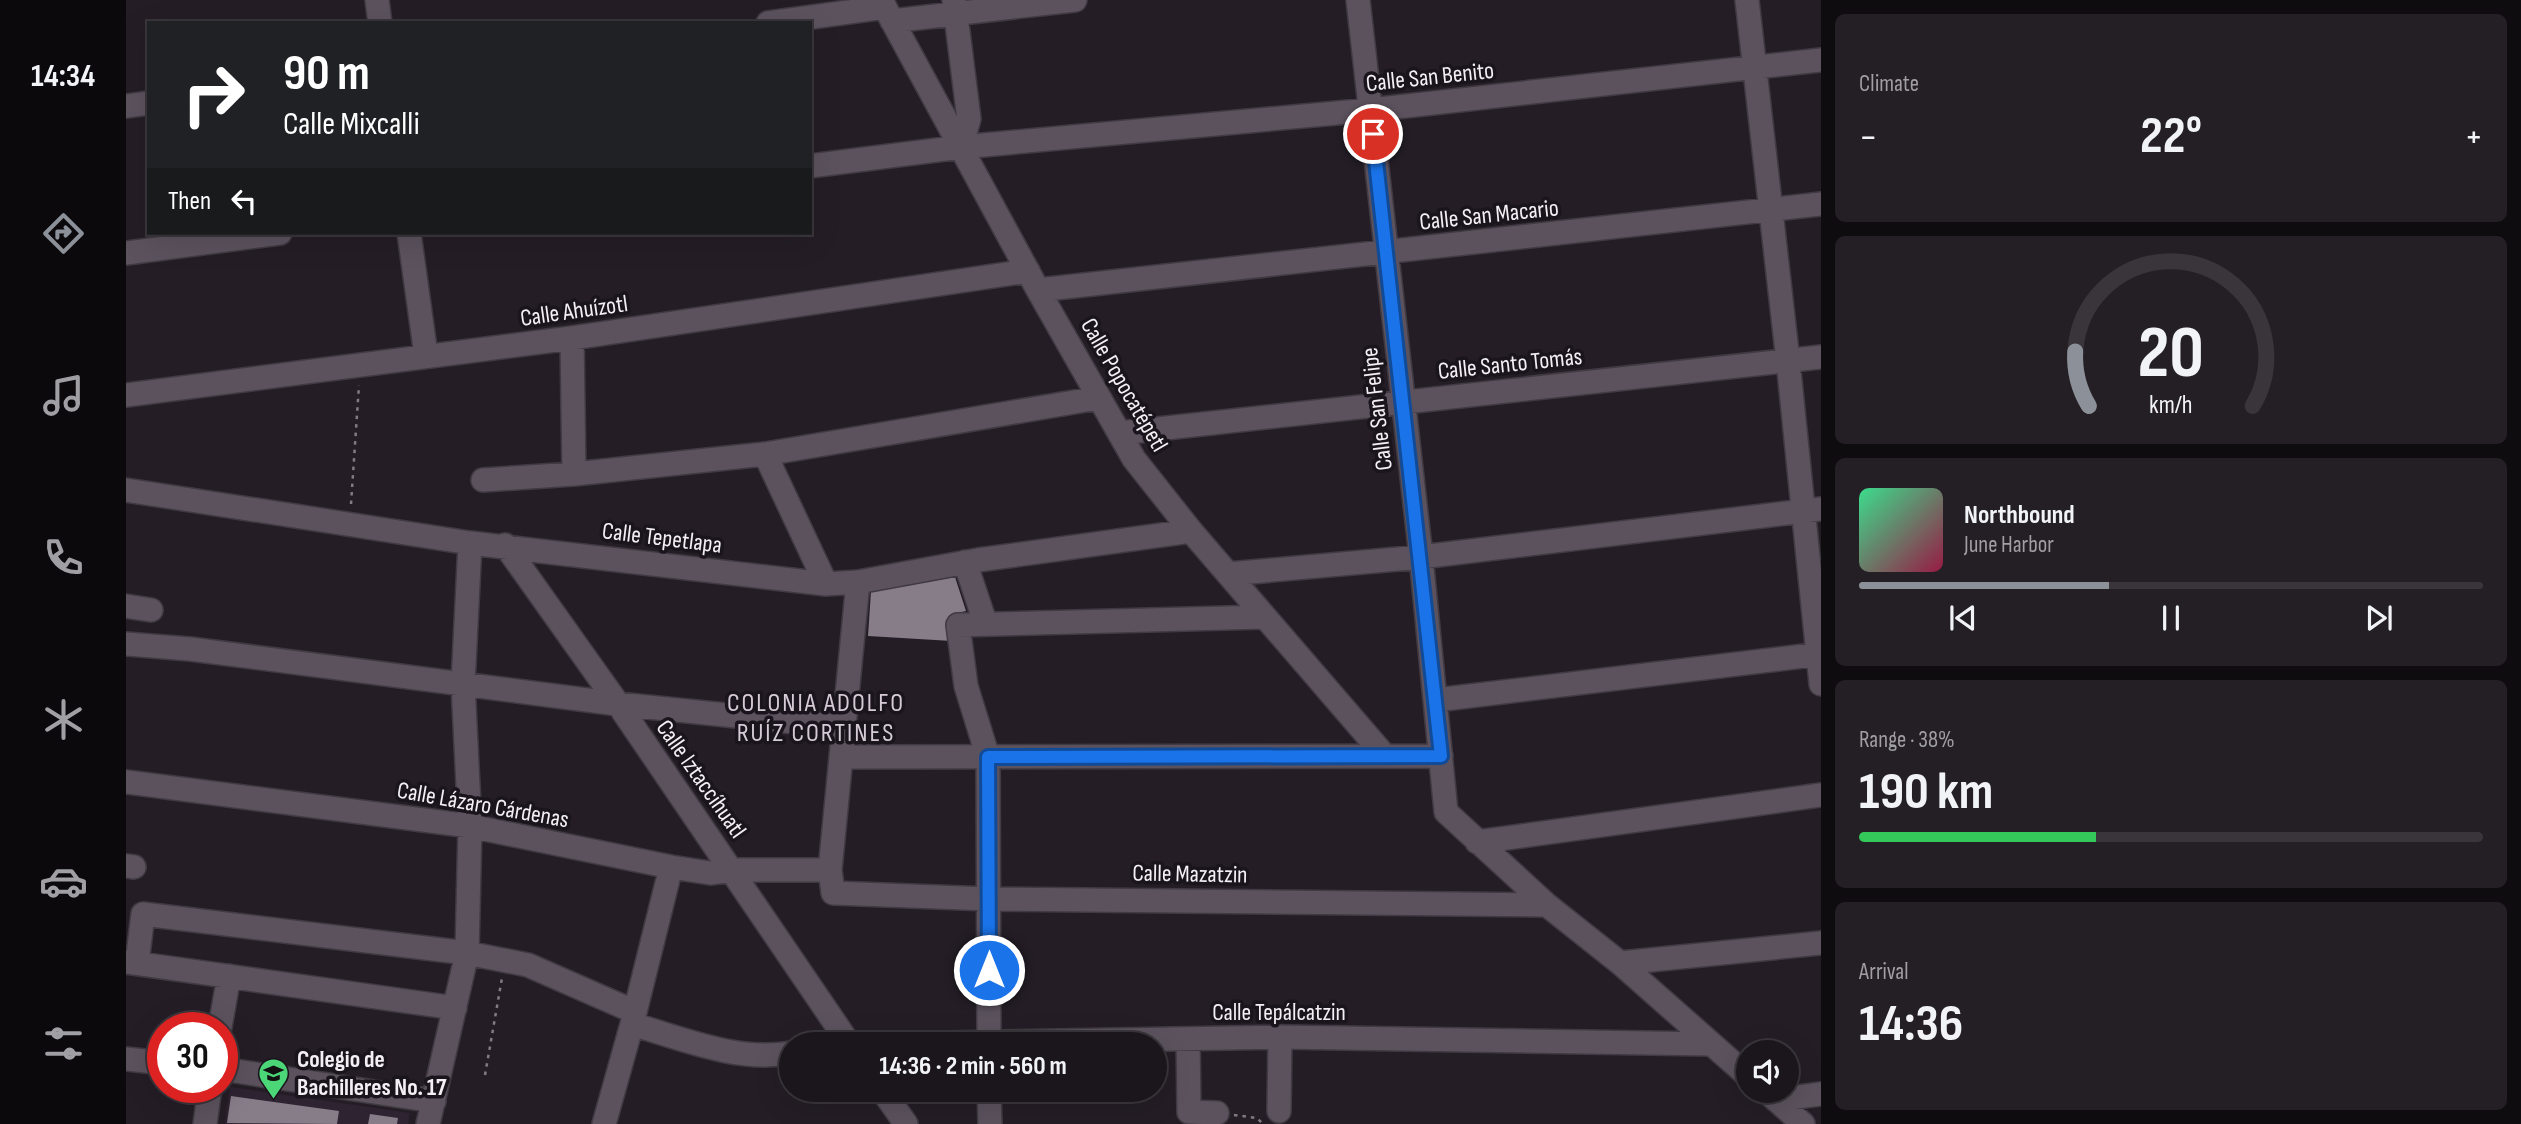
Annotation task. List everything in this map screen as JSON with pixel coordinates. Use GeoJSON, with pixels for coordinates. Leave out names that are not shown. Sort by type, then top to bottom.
{"type":"FeatureCollection","features":[{"type":"Feature","properties":{"kind":"street"},"geometry":{"type":"LineString","coordinates":[[377,0],[380,21]]}},
{"type":"Feature","properties":{"kind":"street"},"geometry":{"type":"LineString","coordinates":[[785,21],[886,9],[1075,0]]}},
{"type":"Feature","properties":{"kind":"street","name":"Calle San Felipe"},"geometry":{"type":"LineString","coordinates":[[1358,0],[1421,557],[1446,812],[1477,842]]}},
{"type":"Feature","properties":{"kind":"street"},"geometry":{"type":"LineString","coordinates":[[1747,0],[1788,361],[1812,510],[1821,684]]}},
{"type":"Feature","properties":{"kind":"street"},"geometry":{"type":"LineString","coordinates":[[954,7],[969,119],[961,147]]}},
{"type":"Feature","properties":{"kind":"street","name":"Calle Popocatépetl"},"geometry":{"type":"LineString","coordinates":[[886,9],[1033,281],[1134,459],[1191,531],[1384,755]]}},
{"type":"Feature","properties":{"kind":"street","name":"Calle San Benito"},"geometry":{"type":"LineString","coordinates":[[812,166],[961,147],[1370,110],[1821,60]]}},
{"type":"Feature","properties":{"kind":"street"},"geometry":{"type":"LineString","coordinates":[[126,106],[147,103]]}},
{"type":"Feature","properties":{"kind":"street","name":"Calle San Macario"},"geometry":{"type":"LineString","coordinates":[[1033,281],[1386,253],[1821,204]]}},
{"type":"Feature","properties":{"kind":"street"},"geometry":{"type":"LineString","coordinates":[[126,253],[265,235]]}},
{"type":"Feature","properties":{"kind":"street"},"geometry":{"type":"LineString","coordinates":[[409,235],[426,355]]}},
{"type":"Feature","properties":{"kind":"street","name":"Calle Ahuízotl"},"geometry":{"type":"LineString","coordinates":[[126,395],[360,366],[426,355],[1033,281]]}},
{"type":"Feature","properties":{"kind":"street"},"geometry":{"type":"LineString","coordinates":[[572,338],[575,474]]}},
{"type":"Feature","properties":{"kind":"street","name":"Calle Santo Tomás"},"geometry":{"type":"LineString","coordinates":[[1120,433],[1821,357]]}},
{"type":"Feature","properties":{"kind":"street"},"geometry":{"type":"LineString","coordinates":[[484,480],[575,474],[765,454],[1098,398]]}},
{"type":"Feature","properties":{"kind":"street"},"geometry":{"type":"LineString","coordinates":[[765,454],[826,584]]}},
{"type":"Feature","properties":{"kind":"street","name":"Calle Tepetlapa"},"geometry":{"type":"LineString","coordinates":[[126,490],[470,542],[826,584],[858,582],[965,562],[1191,531]]}},
{"type":"Feature","properties":{"kind":"street"},"geometry":{"type":"LineString","coordinates":[[1228,574],[1421,557],[1812,510]]}},
{"type":"Feature","properties":{"kind":"street"},"geometry":{"type":"LineString","coordinates":[[428,1124],[467,953],[470,826],[463,684],[470,542]]}},
{"type":"Feature","properties":{"kind":"street","name":"Calle Iztaccíhuatl"},"geometry":{"type":"LineString","coordinates":[[505,545],[732,870],[838,1032]]}},
{"type":"Feature","properties":{"kind":"street"},"geometry":{"type":"LineString","coordinates":[[965,562],[985,622]]}},
{"type":"Feature","properties":{"kind":"street"},"geometry":{"type":"LineString","coordinates":[[832,882],[858,582]]}},
{"type":"Feature","properties":{"kind":"street"},"geometry":{"type":"LineString","coordinates":[[126,606],[151,610]]}},
{"type":"Feature","properties":{"kind":"street"},"geometry":{"type":"LineString","coordinates":[[989,1032],[988,757],[966,686],[958,625],[985,622],[1264,617]]}},
{"type":"Feature","properties":{"kind":"street"},"geometry":{"type":"LineString","coordinates":[[126,644],[190,649],[618,704],[844,727]]}},
{"type":"Feature","properties":{"kind":"street"},"geometry":{"type":"LineString","coordinates":[[1436,700],[1819,654]]}},
{"type":"Feature","properties":{"kind":"street"},"geometry":{"type":"LineString","coordinates":[[841,757],[1441,756]]}},
{"type":"Feature","properties":{"kind":"street","name":"Calle Lázaro Cárdenas"},"geometry":{"type":"LineString","coordinates":[[126,782],[470,826],[710,873],[732,870],[832,882]]}},
{"type":"Feature","properties":{"kind":"street"},"geometry":{"type":"LineString","coordinates":[[1477,842],[1821,795]]}},
{"type":"Feature","properties":{"kind":"street"},"geometry":{"type":"LineString","coordinates":[[1477,842],[1736,1066]]}},
{"type":"Feature","properties":{"kind":"street"},"geometry":{"type":"LineString","coordinates":[[604,1124],[634,1018],[671,867]]}},
{"type":"Feature","properties":{"kind":"street","name":"Calle Mazatzin"},"geometry":{"type":"LineString","coordinates":[[832,882],[989,898],[1547,905]]}},
{"type":"Feature","properties":{"kind":"street"},"geometry":{"type":"LineString","coordinates":[[455,1008],[132,962],[143,914],[467,953],[528,965],[634,1018],[713,1048],[747,1055],[779,1054]]}},
{"type":"Feature","properties":{"kind":"street"},"geometry":{"type":"LineString","coordinates":[[1620,963],[1821,943]]}},
{"type":"Feature","properties":{"kind":"street"},"geometry":{"type":"LineString","coordinates":[[223,1012],[229,976]]}},
{"type":"Feature","properties":{"kind":"street"},"geometry":{"type":"LineString","coordinates":[[1271,1118],[1280,1037]]}},
{"type":"Feature","properties":{"kind":"street","name":"Calle Tepálcatzin"},"geometry":{"type":"LineString","coordinates":[[1167,1039],[1280,1037],[1710,1044]]}},
{"type":"Feature","properties":{"kind":"street"},"geometry":{"type":"LineString","coordinates":[[1188,1039],[1189,1112],[1226,1114]]}},
{"type":"Feature","properties":{"kind":"street"},"geometry":{"type":"LineString","coordinates":[[126,1059],[147,1061]]}},
{"type":"Feature","properties":{"kind":"street"},"geometry":{"type":"LineString","coordinates":[[238,1071],[434,1101]]}},
{"type":"Feature","properties":{"kind":"street"},"geometry":{"type":"LineString","coordinates":[[1799,1094],[1821,1094]]}},
{"type":"Feature","properties":{"kind":"street"},"geometry":{"type":"LineString","coordinates":[[890,1102],[906,1124]]}},
{"type":"Feature","properties":{"kind":"street"},"geometry":{"type":"LineString","coordinates":[[989,1102],[990,1124]]}},
{"type":"Feature","properties":{"kind":"street"},"geometry":{"type":"LineString","coordinates":[[205,1124],[208,1103]]}},
{"type":"Feature","properties":{"kind":"street"},"geometry":{"type":"LineString","coordinates":[[1780,1103],[1803,1124]]}},
{"type":"Feature","properties":{"kind":"path"},"geometry":{"type":"LineString","coordinates":[[350,525],[360,366]]}},
{"type":"Feature","properties":{"kind":"path"},"geometry":{"type":"LineString","coordinates":[[485,1075],[505,960]]}},
{"type":"Feature","properties":{"kind":"path"},"geometry":{"type":"LineString","coordinates":[[1226,1114],[1271,1118]]}},
{"type":"Feature","properties":{"kind":"shaded area","name":"Colegio de Bachilleres No. 17"},"geometry":{"type":"Polygon","coordinates":[[[238,1088],[410,1113],[408,1124],[225,1124],[228,1103],[238,1103],[238,1088]]]}},
{"type":"Feature","properties":{"kind":"building"},"geometry":{"type":"Polygon","coordinates":[[[955,577],[966,611],[950,615],[952,641],[868,636],[871,591],[955,577]]]}},
{"type":"Feature","properties":{"kind":"building"},"geometry":{"type":"Polygon","coordinates":[[[238,1097],[339,1111],[337,1124],[227,1123],[230,1103],[238,1103],[238,1097]]]}},
{"type":"Feature","properties":{"kind":"building"},"geometry":{"type":"Polygon","coordinates":[[[370,1114],[398,1118],[397,1124],[368,1124],[370,1114]]]}},
{"type":"Feature","properties":{"kind":"place","name":"Colegio de Bachilleres No. 17"},"geometry":{"type":"Point","coordinates":[274,1100]}},
{"type":"Feature","properties":{"kind":"district","name":"COLONIA ADOLFO RUÍZ CORTINES"},"geometry":{"type":"Point","coordinates":[816,718]}},
{"type":"Feature","properties":{"kind":"route"},"geometry":{"type":"LineString","coordinates":[[989,970],[988,757],[1441,756],[1373,134]]}}]}
